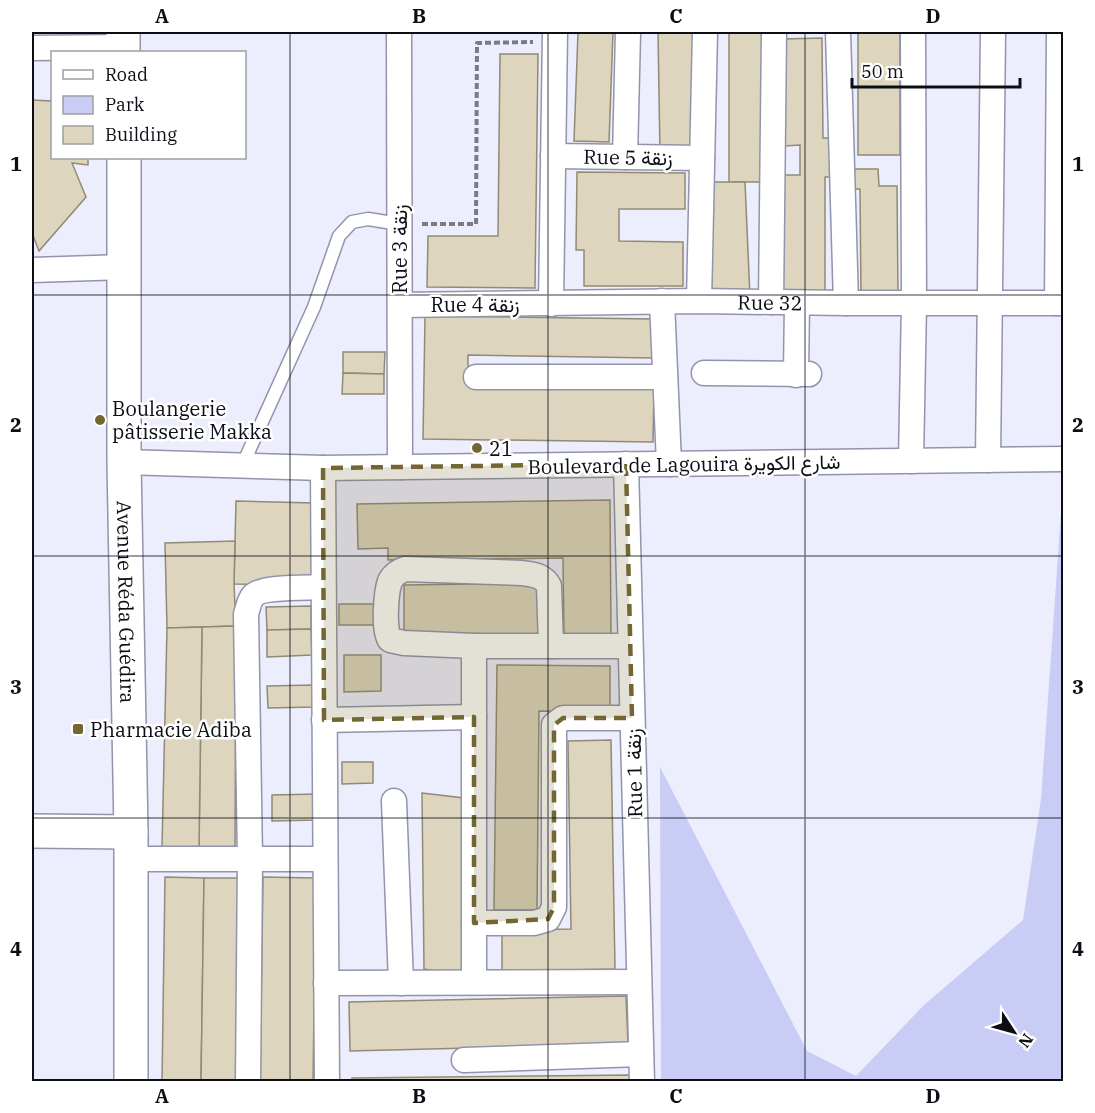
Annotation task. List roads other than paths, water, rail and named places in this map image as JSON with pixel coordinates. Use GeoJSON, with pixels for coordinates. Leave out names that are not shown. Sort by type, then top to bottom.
{"type":"FeatureCollection","features":[{"type":"Feature","properties":{"kind":"street","name":"Rue 3 زنقة"},"geometry":{"type":"LineString","coordinates":[[399,32],[400,467]]}},
{"type":"Feature","properties":{"kind":"street"},"geometry":{"type":"LineString","coordinates":[[625,158],[628,32]]}},
{"type":"Feature","properties":{"kind":"street"},"geometry":{"type":"LineString","coordinates":[[699,301],[705,32]]}},
{"type":"Feature","properties":{"kind":"street"},"geometry":{"type":"LineString","coordinates":[[771,302],[774,32]]}},
{"type":"Feature","properties":{"kind":"street"},"geometry":{"type":"LineString","coordinates":[[838,32],[846,303]]}},
{"type":"Feature","properties":{"kind":"street"},"geometry":{"type":"LineString","coordinates":[[911,461],[914,303],[913,32]]}},
{"type":"Feature","properties":{"kind":"street"},"geometry":{"type":"LineString","coordinates":[[988,460],[993,32]]}},
{"type":"Feature","properties":{"kind":"street"},"geometry":{"type":"LineString","coordinates":[[1059,32],[1060,303]]}},
{"type":"Feature","properties":{"kind":"street"},"geometry":{"type":"LineString","coordinates":[[551,304],[555,37]]}},
{"type":"Feature","properties":{"kind":"street"},"geometry":{"type":"LineString","coordinates":[[32,48],[123,44]]}},
{"type":"Feature","properties":{"kind":"street","name":"Rue 5 زنقة"},"geometry":{"type":"LineString","coordinates":[[553,156],[702,158]]}},
{"type":"Feature","properties":{"kind":"street","name":"Avenue Réda Guédira"},"geometry":{"type":"LineString","coordinates":[[124,159],[124,462],[131,845],[131,1082]]}},
{"type":"Feature","properties":{"kind":"street"},"geometry":{"type":"LineString","coordinates":[[32,270],[125,267]]}},
{"type":"Feature","properties":{"kind":"street","name":"Rue 32"},"geometry":{"type":"LineString","coordinates":[[551,304],[699,301],[1060,303]]}},
{"type":"Feature","properties":{"kind":"street"},"geometry":{"type":"LineString","coordinates":[[662,302],[669,464]]}},
{"type":"Feature","properties":{"kind":"street"},"geometry":{"type":"LineString","coordinates":[[704,373],[803,374],[797,303]]}},
{"type":"Feature","properties":{"kind":"street","name":"Rue 4 زنقة"},"geometry":{"type":"LineString","coordinates":[[400,305],[551,304]]}},
{"type":"Feature","properties":{"kind":"street"},"geometry":{"type":"LineString","coordinates":[[476,377],[665,377]]}},
{"type":"Feature","properties":{"kind":"street","name":"Boulevard de Lagouira شارع الكويرة"},"geometry":{"type":"LineString","coordinates":[[124,462],[323,468],[1064,459]]}},
{"type":"Feature","properties":{"kind":"street","name":"Rue 1 زنقة"},"geometry":{"type":"LineString","coordinates":[[626,464],[642,1082]]}},
{"type":"Feature","properties":{"kind":"street"},"geometry":{"type":"LineString","coordinates":[[323,468],[327,1082]]}},
{"type":"Feature","properties":{"kind":"street"},"geometry":{"type":"LineString","coordinates":[[551,646],[549,586],[538,575],[405,569],[396,573],[390,582],[386,632],[390,639],[404,643],[474,646],[551,646],[630,646]]}},
{"type":"Feature","properties":{"kind":"street"},"geometry":{"type":"LineString","coordinates":[[248,1082],[250,859],[246,614],[248,604],[254,595],[264,591],[323,587]]}},
{"type":"Feature","properties":{"kind":"street"},"geometry":{"type":"LineString","coordinates":[[474,646],[474,982]]}},
{"type":"Feature","properties":{"kind":"street"},"geometry":{"type":"LineString","coordinates":[[324,720],[474,717]]}},
{"type":"Feature","properties":{"kind":"street"},"geometry":{"type":"LineString","coordinates":[[474,923],[534,923],[548,919],[554,907],[554,726],[563,718],[632,718]]}},
{"type":"Feature","properties":{"kind":"street"},"geometry":{"type":"LineString","coordinates":[[394,801],[401,983]]}},
{"type":"Feature","properties":{"kind":"street"},"geometry":{"type":"LineString","coordinates":[[32,831],[250,859],[325,859]]}},
{"type":"Feature","properties":{"kind":"street"},"geometry":{"type":"LineString","coordinates":[[326,983],[639,982]]}},
{"type":"Feature","properties":{"kind":"street"},"geometry":{"type":"LineString","coordinates":[[464,1060],[641,1054]]}},
{"type":"Feature","properties":{"kind":"lane"},"geometry":{"type":"LineString","coordinates":[[243,466],[314,307],[339,236],[352,222],[368,219],[399,225]]}},
{"type":"Feature","properties":{"kind":"place","name":"Boulangerie pâtisserie Makka"},"geometry":{"type":"Point","coordinates":[100,420]}},
{"type":"Feature","properties":{"kind":"place","name":"21"},"geometry":{"type":"Point","coordinates":[477,448]}},
{"type":"Feature","properties":{"kind":"place","name":"Pharmacie Adiba"},"geometry":{"type":"Point","coordinates":[78,729]}}]}
